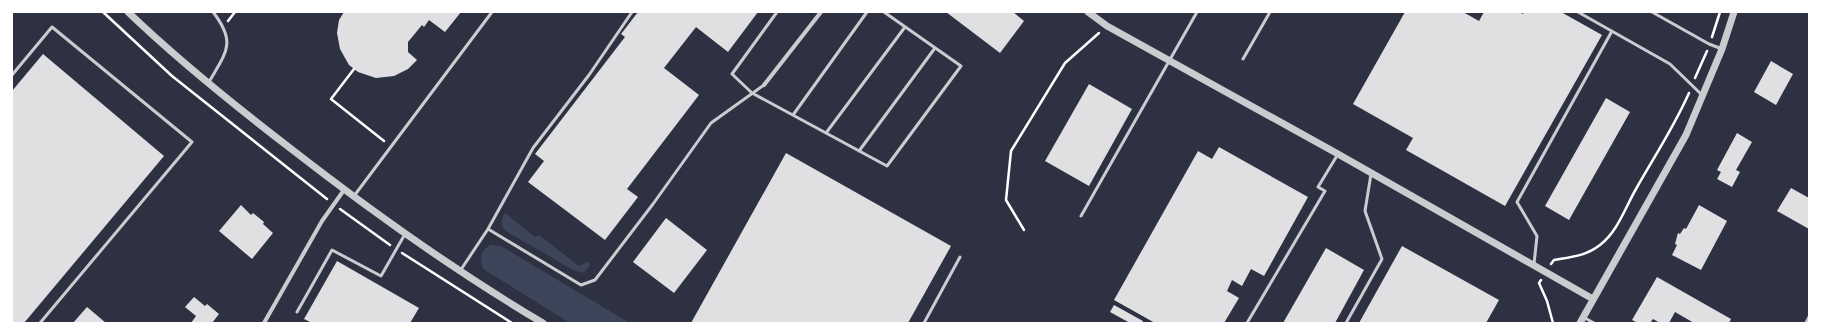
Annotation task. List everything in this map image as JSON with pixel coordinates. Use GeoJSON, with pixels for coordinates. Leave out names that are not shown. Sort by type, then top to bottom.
{"type":"FeatureCollection","features":[{"type":"Feature","properties":{"kind":"street"},"geometry":{"type":"LineString","coordinates":[[128,12],[208,84],[353,197],[460,271],[544,323]]}},
{"type":"Feature","properties":{"kind":"street"},"geometry":{"type":"LineString","coordinates":[[764,85],[821,12]]}},
{"type":"Feature","properties":{"kind":"street"},"geometry":{"type":"LineString","coordinates":[[1088,12],[1107,26],[1372,173],[1593,299]]}},
{"type":"Feature","properties":{"kind":"street"},"geometry":{"type":"LineString","coordinates":[[1582,320],[1686,135],[1722,49],[1734,12]]}},
{"type":"Feature","properties":{"kind":"street"},"geometry":{"type":"LineString","coordinates":[[264,323],[322,221],[344,190]]}},
{"type":"Feature","properties":{"kind":"lane"},"geometry":{"type":"LineString","coordinates":[[208,84],[226,52],[228,40],[224,26],[213,12]]}},
{"type":"Feature","properties":{"kind":"lane"},"geometry":{"type":"LineString","coordinates":[[353,197],[492,12]]}},
{"type":"Feature","properties":{"kind":"lane"},"geometry":{"type":"LineString","coordinates":[[460,271],[488,229],[533,148],[589,75],[632,12]]}},
{"type":"Feature","properties":{"kind":"lane"},"geometry":{"type":"LineString","coordinates":[[778,12],[732,74],[752,93],[887,166],[961,66],[884,12]]}},
{"type":"Feature","properties":{"kind":"lane"},"geometry":{"type":"LineString","coordinates":[[793,115],[867,12]]}},
{"type":"Feature","properties":{"kind":"lane"},"geometry":{"type":"LineString","coordinates":[[1081,216],[1197,12]]}},
{"type":"Feature","properties":{"kind":"lane"},"geometry":{"type":"LineString","coordinates":[[1243,59],[1270,12]]}},
{"type":"Feature","properties":{"kind":"lane"},"geometry":{"type":"LineString","coordinates":[[1578,12],[1670,64],[1703,96]]}},
{"type":"Feature","properties":{"kind":"lane"},"geometry":{"type":"LineString","coordinates":[[1652,12],[1709,44],[1722,49]]}},
{"type":"Feature","properties":{"kind":"lane"},"geometry":{"type":"LineString","coordinates":[[12,75],[52,27],[192,142],[40,323]]}},
{"type":"Feature","properties":{"kind":"lane"},"geometry":{"type":"LineString","coordinates":[[826,133],[905,27]]}},
{"type":"Feature","properties":{"kind":"lane"},"geometry":{"type":"LineString","coordinates":[[1534,266],[1537,236],[1517,202],[1612,31]]}},
{"type":"Feature","properties":{"kind":"lane"},"geometry":{"type":"LineString","coordinates":[[859,151],[935,48]]}},
{"type":"Feature","properties":{"kind":"lane"},"geometry":{"type":"LineString","coordinates":[[488,229],[581,285],[595,280],[649,209],[711,122],[764,85]]}},
{"type":"Feature","properties":{"kind":"lane"},"geometry":{"type":"LineString","coordinates":[[1247,323],[1325,191],[1318,187],[1338,154]]}},
{"type":"Feature","properties":{"kind":"lane"},"geometry":{"type":"LineString","coordinates":[[1346,323],[1382,259],[1365,211],[1372,173]]}},
{"type":"Feature","properties":{"kind":"lane"},"geometry":{"type":"LineString","coordinates":[[297,312],[332,250],[381,276],[406,234]]}},
{"type":"Feature","properties":{"kind":"lane"},"geometry":{"type":"LineString","coordinates":[[924,323],[960,257]]}},
{"type":"Feature","properties":{"kind":"lane"},"geometry":{"type":"LineString","coordinates":[[1806,323],[1809,317]]}},
{"type":"Feature","properties":{"kind":"lane"},"geometry":{"type":"LineString","coordinates":[[1582,320],[1594,323]]}},
{"type":"Feature","properties":{"kind":"path"},"geometry":{"type":"LineString","coordinates":[[103,12],[172,76],[334,205],[396,249],[512,323]]}},
{"type":"Feature","properties":{"kind":"path"},"geometry":{"type":"LineString","coordinates":[[1553,323],[1547,301],[1539,283],[1554,260],[1590,252],[1601,244],[1615,228],[1670,131],[1692,86],[1720,12]]}},
{"type":"Feature","properties":{"kind":"path"},"geometry":{"type":"LineString","coordinates":[[1024,230],[1006,200],[1011,151],[1065,63],[1107,26]]}},
{"type":"Feature","properties":{"kind":"path"},"geometry":{"type":"LineString","coordinates":[[354,69],[331,100],[391,146]]}},
{"type":"Feature","properties":{"kind":"shaded area"},"geometry":{"type":"Polygon","coordinates":[[[505,213],[535,237],[539,235],[579,266],[589,261],[590,266],[583,273],[573,270],[506,231],[501,222],[505,213]]]}},
{"type":"Feature","properties":{"kind":"shaded area"},"geometry":{"type":"Polygon","coordinates":[[[491,245],[501,246],[630,323],[570,323],[483,269],[481,262],[483,252],[491,245]]]}},
{"type":"Feature","properties":{"kind":"building"},"geometry":{"type":"Polygon","coordinates":[[[344,12],[461,12],[445,32],[429,20],[424,27],[422,25],[408,42],[408,52],[417,60],[408,69],[394,76],[376,78],[358,72],[349,65],[340,49],[337,33],[339,20],[344,12]]]}},
{"type":"Feature","properties":{"kind":"building"},"geometry":{"type":"Polygon","coordinates":[[[638,12],[758,12],[728,52],[696,27],[664,68],[699,95],[627,189],[638,197],[605,240],[528,182],[544,161],[535,154],[625,37],[621,34],[638,12]]]}},
{"type":"Feature","properties":{"kind":"building"},"geometry":{"type":"Polygon","coordinates":[[[946,12],[1013,12],[1024,21],[1000,53],[946,12]]]}},
{"type":"Feature","properties":{"kind":"building"},"geometry":{"type":"Polygon","coordinates":[[[1405,12],[1463,12],[1479,21],[1484,12],[1519,12],[1523,14],[1524,12],[1561,12],[1602,35],[1505,206],[1406,150],[1413,138],[1353,104],[1405,12]]]}},
{"type":"Feature","properties":{"kind":"building"},"geometry":{"type":"Polygon","coordinates":[[[43,54],[164,156],[24,323],[12,323],[12,91],[43,54]]]}},
{"type":"Feature","properties":{"kind":"building"},"geometry":{"type":"Polygon","coordinates":[[[1771,61],[1793,74],[1776,105],[1754,92],[1771,61]]]}},
{"type":"Feature","properties":{"kind":"building"},"geometry":{"type":"Polygon","coordinates":[[[1089,84],[1132,109],[1089,186],[1045,161],[1089,84]]]}},
{"type":"Feature","properties":{"kind":"building"},"geometry":{"type":"Polygon","coordinates":[[[1606,98],[1630,112],[1569,220],[1545,206],[1606,98]]]}},
{"type":"Feature","properties":{"kind":"building"},"geometry":{"type":"Polygon","coordinates":[[[1737,133],[1752,142],[1736,170],[1740,172],[1732,187],[1717,179],[1721,172],[1717,170],[1737,133]]]}},
{"type":"Feature","properties":{"kind":"building"},"geometry":{"type":"Polygon","coordinates":[[[1219,147],[1308,197],[1264,276],[1251,269],[1242,286],[1232,280],[1227,291],[1239,298],[1224,323],[1155,323],[1114,300],[1198,151],[1212,159],[1219,147]]]}},
{"type":"Feature","properties":{"kind":"building"},"geometry":{"type":"Polygon","coordinates":[[[786,153],[951,246],[908,323],[691,323],[786,153]]]}},
{"type":"Feature","properties":{"kind":"building"},"geometry":{"type":"Polygon","coordinates":[[[1791,188],[1809,198],[1809,229],[1777,211],[1791,188]]]}},
{"type":"Feature","properties":{"kind":"building"},"geometry":{"type":"Polygon","coordinates":[[[241,205],[251,215],[253,213],[264,222],[263,224],[273,233],[252,259],[219,231],[241,205]]]}},
{"type":"Feature","properties":{"kind":"building"},"geometry":{"type":"Polygon","coordinates":[[[1699,205],[1727,221],[1701,270],[1672,255],[1677,245],[1675,244],[1678,233],[1680,234],[1684,228],[1686,229],[1699,205]]]}},
{"type":"Feature","properties":{"kind":"building"},"geometry":{"type":"Polygon","coordinates":[[[666,218],[707,250],[674,293],[633,262],[666,218]]]}},
{"type":"Feature","properties":{"kind":"building"},"geometry":{"type":"Polygon","coordinates":[[[1402,246],[1499,300],[1486,323],[1359,323],[1402,246]]]}},
{"type":"Feature","properties":{"kind":"building"},"geometry":{"type":"Polygon","coordinates":[[[1326,248],[1364,270],[1335,323],[1283,323],[1326,248]]]}},
{"type":"Feature","properties":{"kind":"building"},"geometry":{"type":"Polygon","coordinates":[[[337,261],[419,308],[410,323],[312,323],[304,319],[337,261]]]}},
{"type":"Feature","properties":{"kind":"building"},"geometry":{"type":"Polygon","coordinates":[[[1657,277],[1731,319],[1729,323],[1694,323],[1675,312],[1669,323],[1660,323],[1653,319],[1650,323],[1638,323],[1632,320],[1657,277]]]}},
{"type":"Feature","properties":{"kind":"building"},"geometry":{"type":"Polygon","coordinates":[[[194,297],[205,306],[207,304],[219,314],[212,323],[191,323],[196,316],[185,307],[194,297]]]}},
{"type":"Feature","properties":{"kind":"building"},"geometry":{"type":"Polygon","coordinates":[[[1114,305],[1143,321],[1142,323],[1130,323],[1110,312],[1114,305]]]}},
{"type":"Feature","properties":{"kind":"building"},"geometry":{"type":"Polygon","coordinates":[[[87,307],[106,323],[73,323],[87,307]]]}}]}
